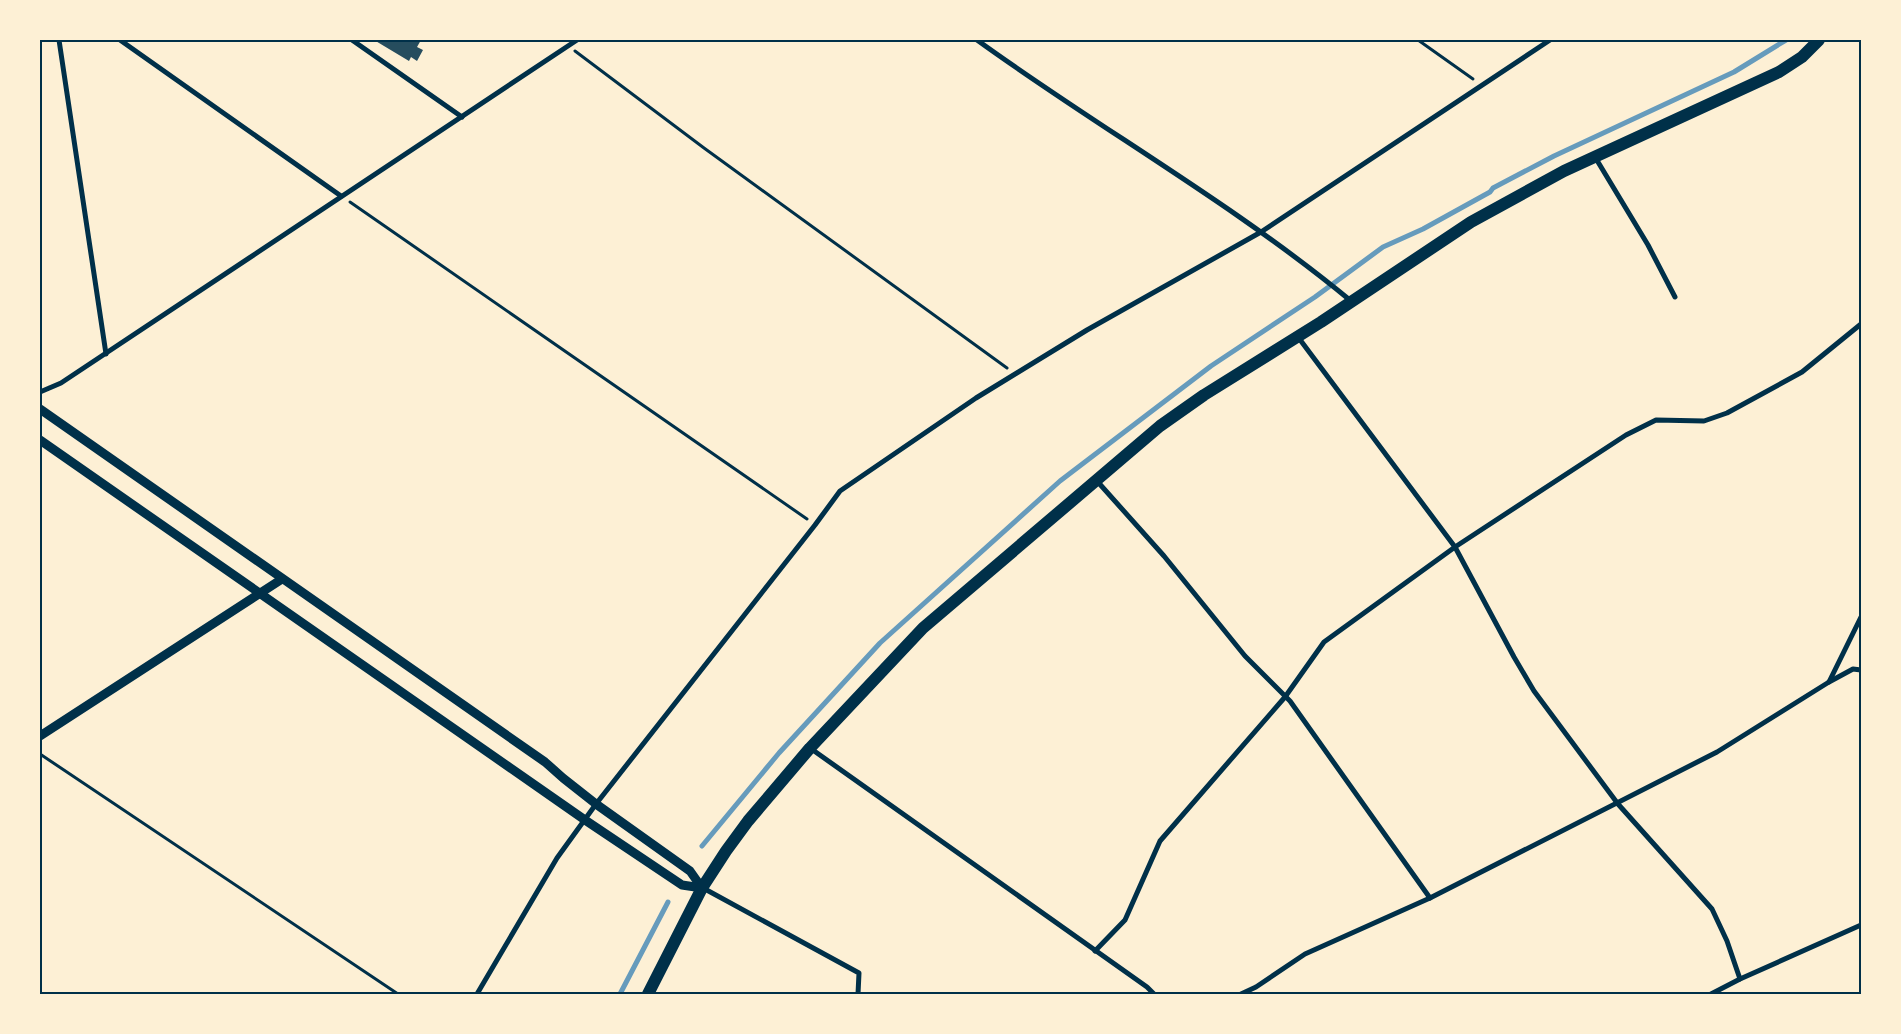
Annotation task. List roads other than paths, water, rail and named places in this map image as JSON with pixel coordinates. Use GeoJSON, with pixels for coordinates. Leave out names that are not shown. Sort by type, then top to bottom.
{"type":"FeatureCollection","features":[{"type":"Feature","properties":{"kind":"main road"},"geometry":{"type":"LineString","coordinates":[[648,994],[702,888],[748,821],[810,748],[923,628],[1160,426],[1204,395],[1297,337],[1471,222],[1595,156],[1779,72],[1802,57],[1818,40]]}},
{"type":"Feature","properties":{"kind":"street"},"geometry":{"type":"LineString","coordinates":[[59,40],[106,354]]}},
{"type":"Feature","properties":{"kind":"street"},"geometry":{"type":"LineString","coordinates":[[120,40],[341,196]]}},
{"type":"Feature","properties":{"kind":"street"},"geometry":{"type":"LineString","coordinates":[[352,40],[462,117]]}},
{"type":"Feature","properties":{"kind":"street"},"geometry":{"type":"LineString","coordinates":[[40,392],[61,383],[106,354],[577,40]]}},
{"type":"Feature","properties":{"kind":"street"},"geometry":{"type":"LineString","coordinates":[[977,40],[1261,232],[1325,279],[1351,301]]}},
{"type":"Feature","properties":{"kind":"street"},"geometry":{"type":"LineString","coordinates":[[477,994],[557,858],[596,804],[816,525],[840,491],[976,398],[1015,374],[1087,330],[1261,232],[1550,40]]}},
{"type":"Feature","properties":{"kind":"street"},"geometry":{"type":"LineString","coordinates":[[1595,156],[1648,245],[1675,297]]}},
{"type":"Feature","properties":{"kind":"street"},"geometry":{"type":"LineString","coordinates":[[1095,951],[1125,920],[1160,841],[1285,697],[1324,642],[1456,546],[1626,434],[1656,420],[1704,421],[1727,413],[1802,372],[1861,324]]}},
{"type":"Feature","properties":{"kind":"street"},"geometry":{"type":"LineString","coordinates":[[1297,337],[1456,546],[1514,657],[1534,691],[1618,804],[1712,910],[1728,941],[1740,979]]}},
{"type":"Feature","properties":{"kind":"street"},"geometry":{"type":"LineString","coordinates":[[40,409],[545,762],[596,804],[690,871],[702,888]]}},
{"type":"Feature","properties":{"kind":"street"},"geometry":{"type":"LineString","coordinates":[[40,440],[585,820],[682,885],[702,888],[858,973],[858,994]]}},
{"type":"Feature","properties":{"kind":"street"},"geometry":{"type":"LineString","coordinates":[[1097,480],[1164,556],[1245,656],[1285,697],[1430,898]]}},
{"type":"Feature","properties":{"kind":"street"},"geometry":{"type":"LineString","coordinates":[[40,736],[282,579]]}},
{"type":"Feature","properties":{"kind":"street"},"geometry":{"type":"LineString","coordinates":[[1829,682],[1861,617]]}},
{"type":"Feature","properties":{"kind":"street"},"geometry":{"type":"LineString","coordinates":[[1241,994],[1256,987],[1305,954],[1430,898],[1618,804],[1717,752],[1829,682],[1853,669],[1861,670]]}},
{"type":"Feature","properties":{"kind":"street"},"geometry":{"type":"LineString","coordinates":[[810,748],[985,871],[1147,987],[1154,994]]}},
{"type":"Feature","properties":{"kind":"street"},"geometry":{"type":"LineString","coordinates":[[1711,994],[1740,979],[1861,925]]}},
{"type":"Feature","properties":{"kind":"waterway"},"geometry":{"type":"LineString","coordinates":[[702,846],[779,753],[880,643],[1060,481],[1211,366],[1315,297],[1383,247],[1423,229],[1490,192],[1493,188],[1554,156],[1734,72],[1786,40]]}},
{"type":"Feature","properties":{"kind":"waterway"},"geometry":{"type":"LineString","coordinates":[[620,994],[668,902]]}}]}
